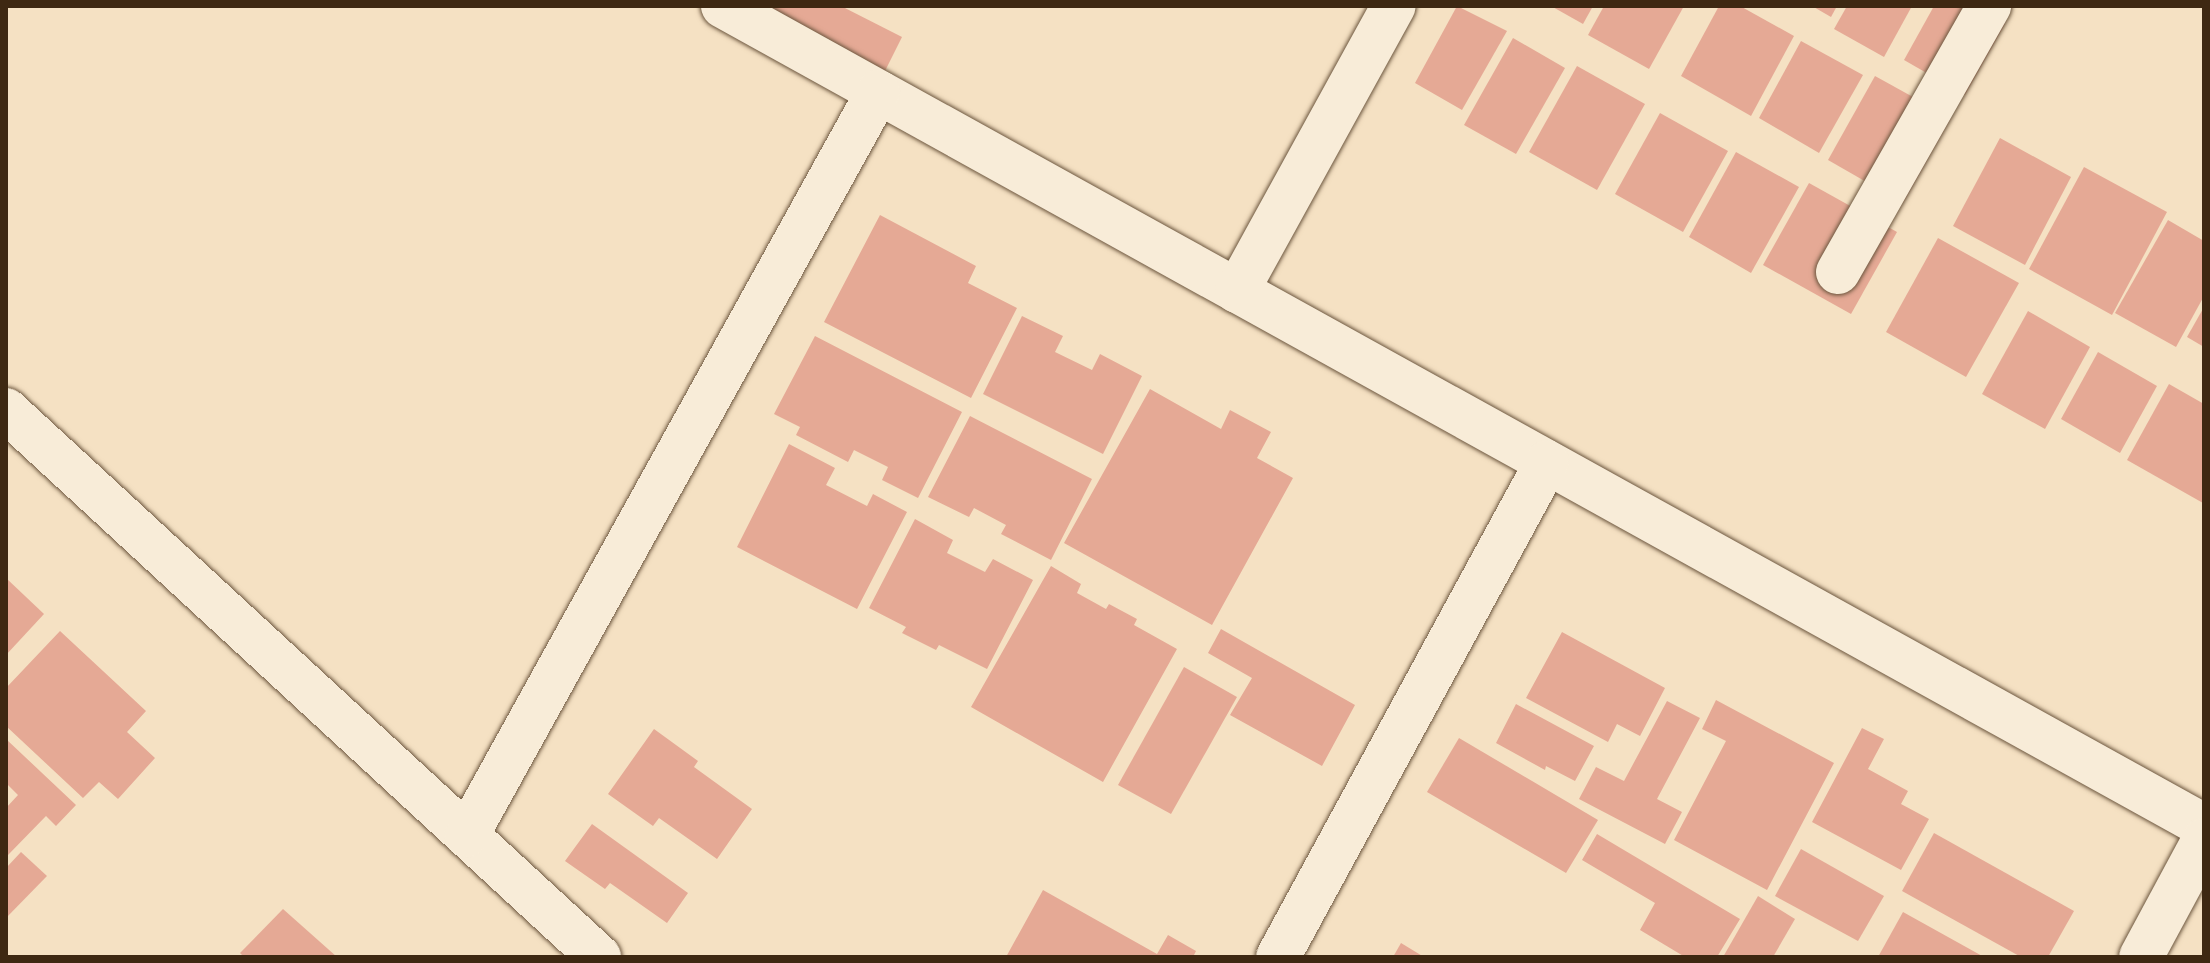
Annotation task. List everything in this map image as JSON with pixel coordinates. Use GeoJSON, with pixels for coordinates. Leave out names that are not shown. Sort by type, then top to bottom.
{"type":"FeatureCollection","features":[{"type":"Feature","properties":{"kind":"street"},"geometry":{"type":"LineString","coordinates":[[723,6],[2204,826]]}},
{"type":"Feature","properties":{"kind":"street"},"geometry":{"type":"LineString","coordinates":[[1237,291],[1394,6]]}},
{"type":"Feature","properties":{"kind":"street"},"geometry":{"type":"LineString","coordinates":[[1838,272],[1989,6]]}},
{"type":"Feature","properties":{"kind":"street"},"geometry":{"type":"LineString","coordinates":[[467,835],[878,92]]}},
{"type":"Feature","properties":{"kind":"street"},"geometry":{"type":"LineString","coordinates":[[6,410],[599,957]]}},
{"type":"Feature","properties":{"kind":"street"},"geometry":{"type":"LineString","coordinates":[[1278,957],[1547,462]]}},
{"type":"Feature","properties":{"kind":"street"},"geometry":{"type":"LineString","coordinates":[[2141,957],[2204,840]]}},
{"type":"Feature","properties":{"kind":"building"},"geometry":{"type":"Polygon","coordinates":[[[725,6],[841,6],[902,37],[884,73],[725,6]]]}},
{"type":"Feature","properties":{"kind":"building"},"geometry":{"type":"Polygon","coordinates":[[[1457,6],[1507,31],[1462,110],[1415,83],[1457,6]]]}},
{"type":"Feature","properties":{"kind":"building"},"geometry":{"type":"Polygon","coordinates":[[[1551,6],[1593,6],[1583,24],[1551,6]]]}},
{"type":"Feature","properties":{"kind":"building"},"geometry":{"type":"Polygon","coordinates":[[[1604,6],[1684,6],[1649,69],[1588,35],[1604,6]]]}},
{"type":"Feature","properties":{"kind":"building"},"geometry":{"type":"Polygon","coordinates":[[[1719,6],[1740,6],[1794,36],[1751,116],[1681,76],[1719,6]]]}},
{"type":"Feature","properties":{"kind":"building"},"geometry":{"type":"Polygon","coordinates":[[[1812,6],[1837,6],[1831,17],[1812,6]]]}},
{"type":"Feature","properties":{"kind":"building"},"geometry":{"type":"Polygon","coordinates":[[[1847,6],[1912,6],[1884,57],[1834,29],[1847,6]]]}},
{"type":"Feature","properties":{"kind":"building"},"geometry":{"type":"Polygon","coordinates":[[[1934,6],[1972,6],[2005,24],[1965,95],[1904,60],[1934,6]]]}},
{"type":"Feature","properties":{"kind":"building"},"geometry":{"type":"Polygon","coordinates":[[[1513,38],[1565,68],[1516,154],[1464,125],[1513,38]]]}},
{"type":"Feature","properties":{"kind":"building"},"geometry":{"type":"Polygon","coordinates":[[[1801,41],[1863,75],[1819,153],[1759,118],[1801,41]]]}},
{"type":"Feature","properties":{"kind":"building"},"geometry":{"type":"Polygon","coordinates":[[[1577,66],[1645,104],[1597,190],[1529,152],[1577,66]]]}},
{"type":"Feature","properties":{"kind":"building"},"geometry":{"type":"Polygon","coordinates":[[[1875,76],[1951,118],[1903,203],[1828,160],[1875,76]]]}},
{"type":"Feature","properties":{"kind":"building"},"geometry":{"type":"Polygon","coordinates":[[[1660,113],[1728,151],[1683,232],[1615,194],[1660,113]]]}},
{"type":"Feature","properties":{"kind":"building"},"geometry":{"type":"Polygon","coordinates":[[[2000,138],[2071,177],[2025,265],[1953,226],[2000,138]]]}},
{"type":"Feature","properties":{"kind":"building"},"geometry":{"type":"Polygon","coordinates":[[[1736,152],[1799,187],[1751,273],[1689,237],[1736,152]]]}},
{"type":"Feature","properties":{"kind":"building"},"geometry":{"type":"Polygon","coordinates":[[[2084,167],[2167,212],[2112,315],[2029,269],[2084,167]]]}},
{"type":"Feature","properties":{"kind":"building"},"geometry":{"type":"Polygon","coordinates":[[[1809,183],[1897,232],[1851,314],[1763,265],[1809,183]]]}},
{"type":"Feature","properties":{"kind":"building"},"geometry":{"type":"Polygon","coordinates":[[[880,215],[976,266],[968,283],[1017,308],[971,398],[824,322],[880,215]]]}},
{"type":"Feature","properties":{"kind":"building"},"geometry":{"type":"Polygon","coordinates":[[[2168,220],[2204,241],[2204,296],[2176,347],[2115,313],[2168,220]]]}},
{"type":"Feature","properties":{"kind":"building"},"geometry":{"type":"Polygon","coordinates":[[[1938,238],[2019,283],[1966,377],[1886,332],[1938,238]]]}},
{"type":"Feature","properties":{"kind":"building"},"geometry":{"type":"Polygon","coordinates":[[[2204,307],[2204,347],[2187,337],[2204,307]]]}},
{"type":"Feature","properties":{"kind":"building"},"geometry":{"type":"Polygon","coordinates":[[[2028,311],[2090,347],[2045,429],[1982,394],[2028,311]]]}},
{"type":"Feature","properties":{"kind":"building"},"geometry":{"type":"Polygon","coordinates":[[[1022,316],[1063,336],[1055,352],[1092,370],[1100,354],[1142,376],[1103,454],[983,394],[1022,316]]]}},
{"type":"Feature","properties":{"kind":"building"},"geometry":{"type":"Polygon","coordinates":[[[815,336],[962,412],[918,498],[882,480],[888,467],[854,450],[848,462],[796,435],[800,427],[774,414],[815,336]]]}},
{"type":"Feature","properties":{"kind":"building"},"geometry":{"type":"Polygon","coordinates":[[[2098,352],[2157,386],[2120,453],[2061,419],[2098,352]]]}},
{"type":"Feature","properties":{"kind":"building"},"geometry":{"type":"Polygon","coordinates":[[[2169,384],[2204,404],[2203,503],[2127,460],[2169,384]]]}},
{"type":"Feature","properties":{"kind":"building"},"geometry":{"type":"Polygon","coordinates":[[[1150,389],[1221,429],[1230,410],[1271,432],[1257,458],[1293,478],[1212,625],[1064,543],[1150,389]]]}},
{"type":"Feature","properties":{"kind":"building"},"geometry":{"type":"Polygon","coordinates":[[[970,416],[1092,479],[1051,560],[1001,534],[1006,525],[974,508],[969,517],[928,497],[970,416]]]}},
{"type":"Feature","properties":{"kind":"building"},"geometry":{"type":"Polygon","coordinates":[[[789,444],[835,468],[826,485],[867,506],[873,494],[907,512],[857,609],[737,547],[789,444]]]}},
{"type":"Feature","properties":{"kind":"building"},"geometry":{"type":"Polygon","coordinates":[[[915,519],[953,540],[947,553],[985,572],[993,559],[1033,580],[987,669],[939,645],[936,650],[902,633],[906,627],[869,608],[915,519]]]}},
{"type":"Feature","properties":{"kind":"building"},"geometry":{"type":"Polygon","coordinates":[[[1051,566],[1081,584],[1077,593],[1106,609],[1109,604],[1137,619],[1134,625],[1177,649],[1103,782],[971,707],[1051,566]]]}},
{"type":"Feature","properties":{"kind":"building"},"geometry":{"type":"Polygon","coordinates":[[[6,578],[44,614],[6,655],[6,578]]]}},
{"type":"Feature","properties":{"kind":"building"},"geometry":{"type":"Polygon","coordinates":[[[1221,629],[1355,705],[1322,766],[1230,715],[1252,678],[1208,653],[1221,629]]]}},
{"type":"Feature","properties":{"kind":"building"},"geometry":{"type":"Polygon","coordinates":[[[60,631],[146,711],[127,732],[155,758],[118,799],[99,782],[83,798],[6,726],[6,688],[60,631]]]}},
{"type":"Feature","properties":{"kind":"building"},"geometry":{"type":"Polygon","coordinates":[[[1562,632],[1665,688],[1640,736],[1617,724],[1608,742],[1526,698],[1562,632]]]}},
{"type":"Feature","properties":{"kind":"building"},"geometry":{"type":"Polygon","coordinates":[[[1184,667],[1237,697],[1171,814],[1118,785],[1184,667]]]}},
{"type":"Feature","properties":{"kind":"building"},"geometry":{"type":"Polygon","coordinates":[[[1716,700],[1834,763],[1767,890],[1674,840],[1726,741],[1702,729],[1716,700]]]}},
{"type":"Feature","properties":{"kind":"building"},"geometry":{"type":"Polygon","coordinates":[[[1667,701],[1700,718],[1657,799],[1682,812],[1665,844],[1579,799],[1596,767],[1624,781],[1667,701]]]}},
{"type":"Feature","properties":{"kind":"building"},"geometry":{"type":"Polygon","coordinates":[[[1516,704],[1594,746],[1575,781],[1546,766],[1545,770],[1496,743],[1516,704]]]}},
{"type":"Feature","properties":{"kind":"building"},"geometry":{"type":"Polygon","coordinates":[[[1862,728],[1884,739],[1868,769],[1908,791],[1901,804],[1929,819],[1901,870],[1812,822],[1862,728]]]}},
{"type":"Feature","properties":{"kind":"building"},"geometry":{"type":"Polygon","coordinates":[[[654,729],[698,761],[694,767],[752,809],[717,859],[659,818],[653,826],[608,794],[654,729]]]}},
{"type":"Feature","properties":{"kind":"building"},"geometry":{"type":"Polygon","coordinates":[[[1459,738],[1598,820],[1566,873],[1427,792],[1459,738]]]}},
{"type":"Feature","properties":{"kind":"building"},"geometry":{"type":"Polygon","coordinates":[[[6,739],[76,805],[56,826],[46,816],[8,855],[6,808],[18,795],[6,783],[6,739]]]}},
{"type":"Feature","properties":{"kind":"building"},"geometry":{"type":"Polygon","coordinates":[[[592,824],[688,893],[667,923],[610,883],[605,889],[565,861],[592,824]]]}},
{"type":"Feature","properties":{"kind":"building"},"geometry":{"type":"Polygon","coordinates":[[[1934,833],[2074,911],[2048,957],[2021,957],[1902,891],[1934,833]]]}},
{"type":"Feature","properties":{"kind":"building"},"geometry":{"type":"Polygon","coordinates":[[[1597,834],[1740,919],[1717,957],[1685,957],[1640,930],[1655,903],[1582,860],[1597,834]]]}},
{"type":"Feature","properties":{"kind":"building"},"geometry":{"type":"Polygon","coordinates":[[[1801,849],[1884,896],[1858,941],[1775,896],[1801,849]]]}},
{"type":"Feature","properties":{"kind":"building"},"geometry":{"type":"Polygon","coordinates":[[[21,852],[47,876],[6,918],[6,868],[21,852]]]}},
{"type":"Feature","properties":{"kind":"building"},"geometry":{"type":"Polygon","coordinates":[[[1043,890],[1157,954],[1168,935],[1196,951],[1193,957],[1006,957],[1043,890]]]}},
{"type":"Feature","properties":{"kind":"building"},"geometry":{"type":"Polygon","coordinates":[[[1758,896],[1795,919],[1773,957],[1723,957],[1758,896]]]}},
{"type":"Feature","properties":{"kind":"building"},"geometry":{"type":"Polygon","coordinates":[[[283,909],[337,957],[244,957],[240,953],[283,909]]]}},
{"type":"Feature","properties":{"kind":"building"},"geometry":{"type":"Polygon","coordinates":[[[1903,912],[1984,957],[1878,957],[1903,912]]]}},
{"type":"Feature","properties":{"kind":"building"},"geometry":{"type":"Polygon","coordinates":[[[1401,943],[1424,957],[1393,957],[1401,943]]]}}]}
